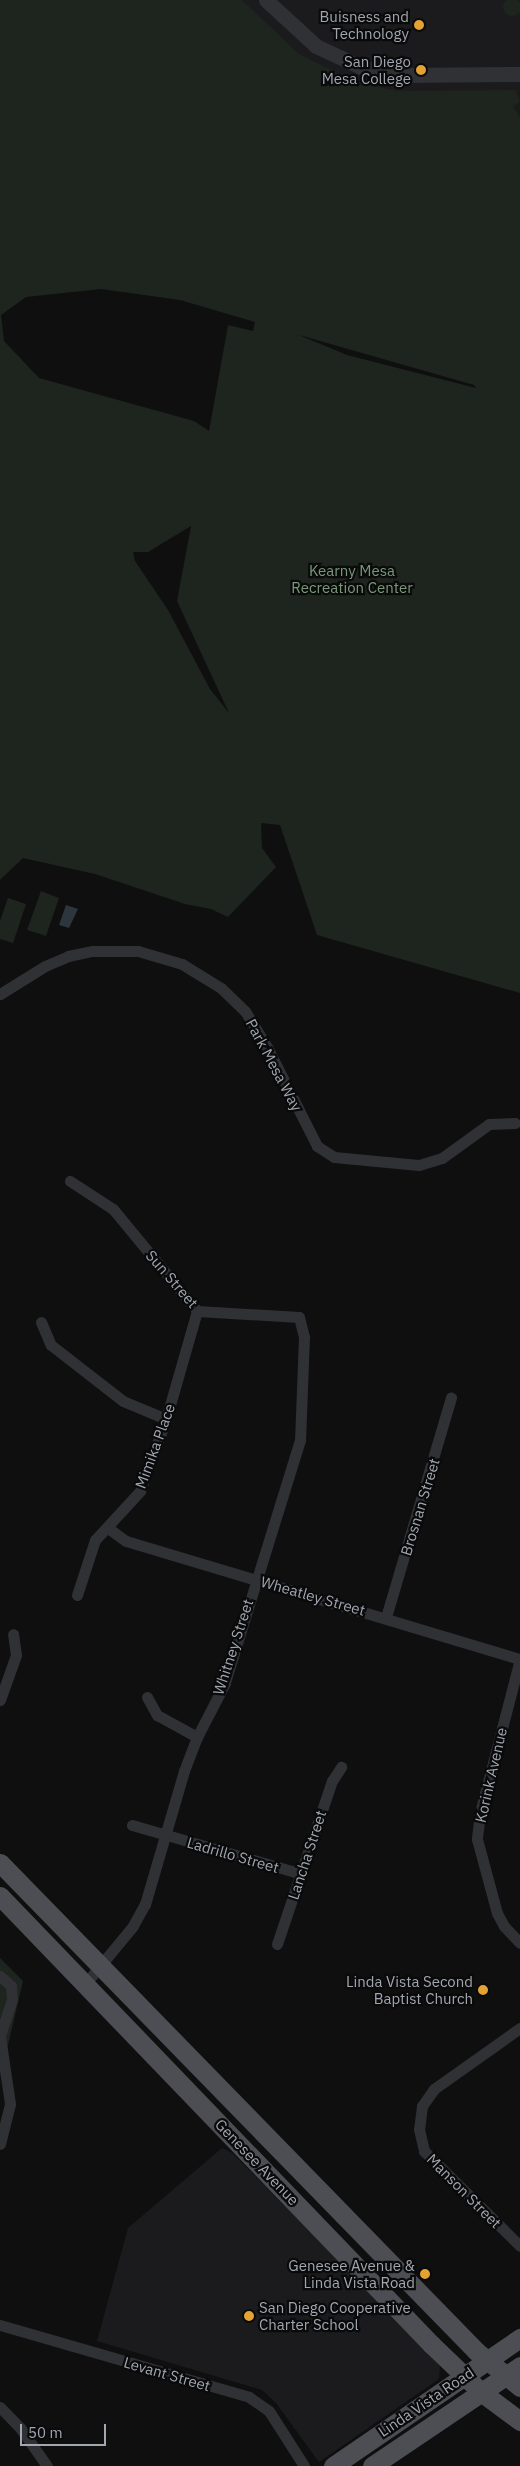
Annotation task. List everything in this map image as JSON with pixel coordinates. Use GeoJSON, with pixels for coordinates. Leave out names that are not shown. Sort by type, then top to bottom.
{"type":"FeatureCollection","features":[{"type":"Feature","properties":{"kind":"main road","name":"Genesee Avenue"},"geometry":{"type":"LineString","coordinates":[[0,1863],[487,2360],[515,2376]]}},
{"type":"Feature","properties":{"kind":"main road","name":"Genesee Avenue"},"geometry":{"type":"LineString","coordinates":[[0,1896],[464,2376],[481,2392],[520,2421]]}},
{"type":"Feature","properties":{"kind":"main road","name":"Linda Vista Road"},"geometry":{"type":"LineString","coordinates":[[332,2466],[520,2338]]}},
{"type":"Feature","properties":{"kind":"main road","name":"Linda Vista Road"},"geometry":{"type":"LineString","coordinates":[[372,2466],[481,2392],[515,2376]]}},
{"type":"Feature","properties":{"kind":"street"},"geometry":{"type":"LineString","coordinates":[[266,0],[316,46],[363,68],[401,75],[520,74]]}},
{"type":"Feature","properties":{"kind":"street","name":"Park Mesa Way"},"geometry":{"type":"LineString","coordinates":[[0,994],[45,966],[68,956],[92,951],[138,951],[182,964],[221,988],[245,1011],[267,1047],[317,1146],[334,1157],[419,1165],[442,1158],[489,1124],[515,1123]]}},
{"type":"Feature","properties":{"kind":"street","name":"Sun Street"},"geometry":{"type":"LineString","coordinates":[[70,1181],[113,1209],[197,1311],[299,1317]]}},
{"type":"Feature","properties":{"kind":"street","name":"Mimika Place"},"geometry":{"type":"LineString","coordinates":[[77,1595],[95,1540],[140,1491],[166,1419],[197,1311]]}},
{"type":"Feature","properties":{"kind":"street","name":"Whitney Street"},"geometry":{"type":"LineString","coordinates":[[86,1983],[133,1926],[145,1904],[164,1836],[197,1736],[225,1683],[255,1579],[300,1440],[304,1337],[299,1317]]}},
{"type":"Feature","properties":{"kind":"street"},"geometry":{"type":"LineString","coordinates":[[41,1322],[51,1345],[65,1357],[123,1401],[166,1419]]}},
{"type":"Feature","properties":{"kind":"street","name":"Brosnan Street"},"geometry":{"type":"LineString","coordinates":[[386,1617],[451,1397]]}},
{"type":"Feature","properties":{"kind":"street","name":"Wheatley Street"},"geometry":{"type":"LineString","coordinates":[[108,1528],[126,1541],[386,1617],[520,1659]]}},
{"type":"Feature","properties":{"kind":"street"},"geometry":{"type":"LineString","coordinates":[[0,1700],[16,1655],[13,1634]]}},
{"type":"Feature","properties":{"kind":"street","name":"Korink Avenue"},"geometry":{"type":"LineString","coordinates":[[520,1659],[480,1813],[477,1839],[497,1913],[504,1926],[520,1942]]}},
{"type":"Feature","properties":{"kind":"street"},"geometry":{"type":"LineString","coordinates":[[147,1697],[157,1715],[197,1736]]}},
{"type":"Feature","properties":{"kind":"street","name":"Lancha Street"},"geometry":{"type":"LineString","coordinates":[[277,1944],[332,1780],[340,1767]]}},
{"type":"Feature","properties":{"kind":"street","name":"Ladrillo Street"},"geometry":{"type":"LineString","coordinates":[[132,1825],[164,1836],[302,1874]]}},
{"type":"Feature","properties":{"kind":"street"},"geometry":{"type":"LineString","coordinates":[[0,1976],[11,1986],[12,1999],[0,2036],[10,2104],[0,2144]]}},
{"type":"Feature","properties":{"kind":"street","name":"Manson Street"},"geometry":{"type":"LineString","coordinates":[[520,2028],[434,2089],[422,2106],[419,2129],[424,2151],[520,2246]]}},
{"type":"Feature","properties":{"kind":"street","name":"Levant Street"},"geometry":{"type":"LineString","coordinates":[[0,2325],[249,2397],[269,2411],[304,2466]]}},
{"type":"Feature","properties":{"kind":"street"},"geometry":{"type":"LineString","coordinates":[[0,2407],[21,2429],[47,2466]]}},
{"type":"Feature","properties":{"kind":"shaded area","name":"San Diego Mesa College"},"geometry":{"type":"Polygon","coordinates":[[[233,0],[520,0],[520,130],[341,80],[302,61],[233,0]]]}},
{"type":"Feature","properties":{"kind":"shaded area"},"geometry":{"type":"Polygon","coordinates":[[[66,905],[78,909],[69,928],[59,925],[66,905]]]}},
{"type":"Feature","properties":{"kind":"shaded area","name":"San Diego Cooperative Charter School"},"geometry":{"type":"Polygon","coordinates":[[[222,2148],[232,2153],[438,2359],[440,2366],[439,2379],[319,2462],[276,2403],[262,2390],[97,2341],[128,2228],[222,2148]]]}},
{"type":"Feature","properties":{"kind":"green space"},"geometry":{"type":"Polygon","coordinates":[[[512,-2],[518,1],[521,7],[518,13],[512,16],[506,13],[503,7],[506,1],[512,-2]]]}},
{"type":"Feature","properties":{"kind":"green space","name":"Kearny Mesa Recreation Center"},"geometry":{"type":"Polygon","coordinates":[[[0,0],[242,0],[299,54],[355,82],[398,91],[516,90],[520,102],[513,106],[520,118],[520,993],[317,935],[280,825],[261,823],[262,848],[276,867],[228,917],[211,909],[185,904],[95,874],[23,858],[0,880],[0,0]],[[101,289],[26,297],[1,315],[4,341],[39,378],[194,421],[209,431],[228,325],[253,331],[255,322],[180,300],[101,289]],[[299,335],[347,355],[476,388],[474,385],[299,335]],[[191,526],[148,552],[133,552],[135,561],[168,610],[210,689],[229,713],[177,601],[191,526]]]}},
{"type":"Feature","properties":{"kind":"green space"},"geometry":{"type":"Polygon","coordinates":[[[41,891],[59,898],[46,936],[27,930],[41,891]]]}},
{"type":"Feature","properties":{"kind":"green space"},"geometry":{"type":"Polygon","coordinates":[[[8,898],[26,904],[13,943],[0,939],[0,921],[8,898]]]}},
{"type":"Feature","properties":{"kind":"green space"},"geometry":{"type":"Polygon","coordinates":[[[0,1958],[23,1981],[8,2045],[0,2059],[0,1958]]]}},
{"type":"Feature","properties":{"kind":"place","name":"Buisness and Technology"},"geometry":{"type":"Point","coordinates":[419,25]}},
{"type":"Feature","properties":{"kind":"place","name":"San Diego Mesa College"},"geometry":{"type":"Point","coordinates":[421,70]}},
{"type":"Feature","properties":{"kind":"place","name":"Linda Vista Second Baptist Church"},"geometry":{"type":"Point","coordinates":[483,1990]}},
{"type":"Feature","properties":{"kind":"place","name":"Genesee Avenue & Linda Vista Road"},"geometry":{"type":"Point","coordinates":[425,2274]}},
{"type":"Feature","properties":{"kind":"place","name":"San Diego Cooperative Charter School"},"geometry":{"type":"Point","coordinates":[249,2316]}}]}
